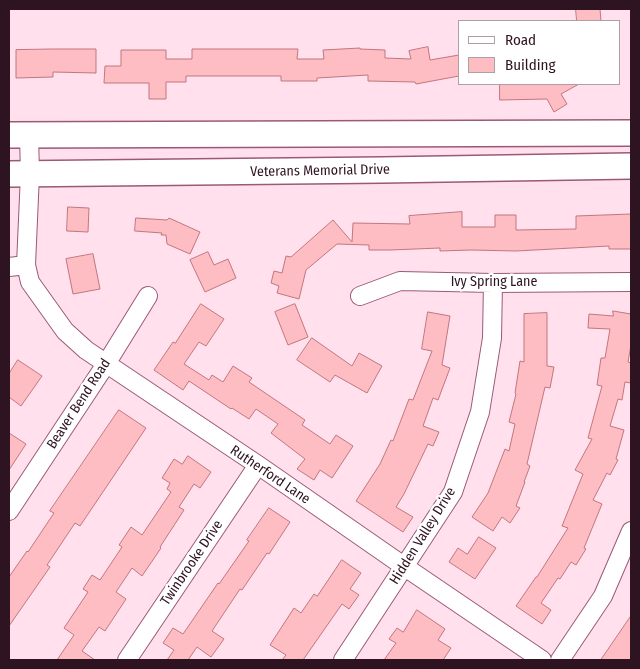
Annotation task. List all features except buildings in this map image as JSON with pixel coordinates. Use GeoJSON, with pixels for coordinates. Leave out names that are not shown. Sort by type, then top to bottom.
{"type":"FeatureCollection","features":[{"type":"Feature","properties":{"kind":"main road"},"geometry":{"type":"LineString","coordinates":[[19,135],[631,133]]}},
{"type":"Feature","properties":{"kind":"main road"},"geometry":{"type":"LineString","coordinates":[[381,134],[382,170]]}},
{"type":"Feature","properties":{"kind":"main road","name":"Veterans Memorial Drive"},"geometry":{"type":"LineString","coordinates":[[19,174],[631,166]]}},
{"type":"Feature","properties":{"kind":"street","name":"Rutherford Lane"},"geometry":{"type":"LineString","coordinates":[[19,135],[17,266],[64,330],[86,350],[106,364],[258,465],[542,660]]}},
{"type":"Feature","properties":{"kind":"street","name":"Ivy Spring Lane"},"geometry":{"type":"LineString","coordinates":[[360,296],[400,281],[492,283],[631,282]]}},
{"type":"Feature","properties":{"kind":"street","name":"Hidden Valley Drive"},"geometry":{"type":"LineString","coordinates":[[343,660],[453,492],[480,412],[492,338],[492,283]]}},
{"type":"Feature","properties":{"kind":"street","name":"Beaver Bend Road"},"geometry":{"type":"LineString","coordinates":[[9,511],[106,364],[148,296]]}},
{"type":"Feature","properties":{"kind":"street","name":"Twinbrooke Drive"},"geometry":{"type":"LineString","coordinates":[[127,660],[258,465]]}},
{"type":"Feature","properties":{"kind":"street"},"geometry":{"type":"LineString","coordinates":[[560,660],[603,596],[631,531]]}}]}
